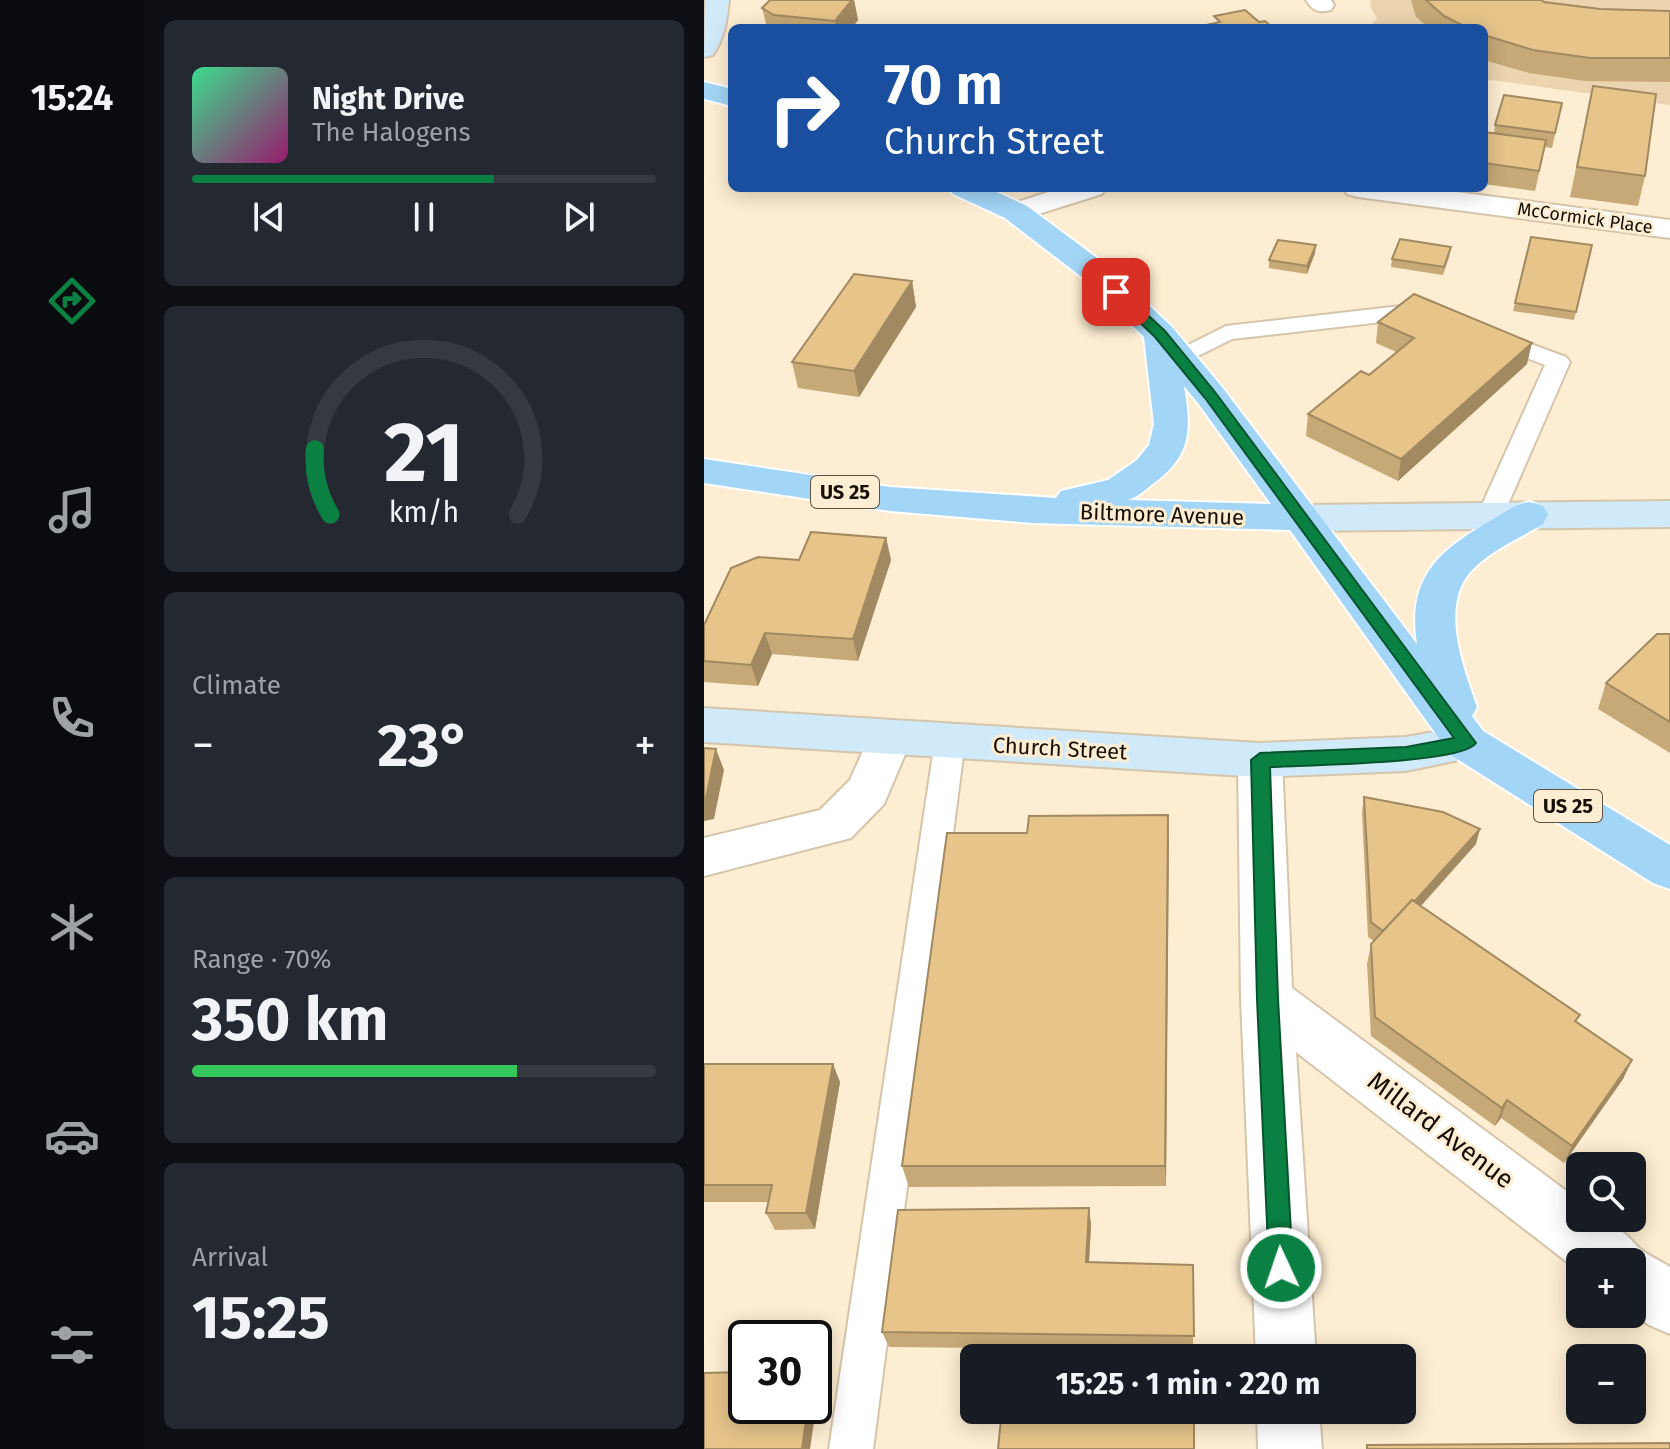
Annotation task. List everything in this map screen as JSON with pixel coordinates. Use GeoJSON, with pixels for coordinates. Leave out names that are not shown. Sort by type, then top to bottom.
{"type":"FeatureCollection","features":[{"type":"Feature","properties":{"kind":"main road"},"geometry":{"type":"LineString","coordinates":[[704,49],[714,27],[717,0]]}},
{"type":"Feature","properties":{"kind":"main road"},"geometry":{"type":"LineString","coordinates":[[704,90],[728,97]]}},
{"type":"Feature","properties":{"kind":"main road"},"geometry":{"type":"LineString","coordinates":[[973,192],[1016,212],[1094,271],[1170,346],[1302,518]]}},
{"type":"Feature","properties":{"kind":"main road"},"geometry":{"type":"LineString","coordinates":[[1032,510],[1120,490],[1150,468],[1167,448],[1172,424],[1170,346]]}},
{"type":"Feature","properties":{"kind":"main road","name":"Biltmore Avenue"},"geometry":{"type":"LineString","coordinates":[[704,471],[890,499],[1032,510],[1302,518],[1670,514]]}},
{"type":"Feature","properties":{"kind":"main road"},"geometry":{"type":"LineString","coordinates":[[1467,743],[1439,657],[1434,617],[1439,591],[1458,560],[1510,515]]}},
{"type":"Feature","properties":{"kind":"main road","name":"US 25"},"geometry":{"type":"LineString","coordinates":[[1302,518],[1467,743],[1670,869]]}},
{"type":"Feature","properties":{"kind":"main road","name":"Church Street"},"geometry":{"type":"LineString","coordinates":[[704,725],[1260,760],[1406,754],[1467,743]]}},
{"type":"Feature","properties":{"kind":"street"},"geometry":{"type":"LineString","coordinates":[[1016,212],[1078,192]]}},
{"type":"Feature","properties":{"kind":"street","name":"McCormick Place"},"geometry":{"type":"LineString","coordinates":[[1388,192],[1670,229]]}},
{"type":"Feature","properties":{"kind":"street"},"geometry":{"type":"LineString","coordinates":[[704,857],[834,825],[868,791],[890,738]]}},
{"type":"Feature","properties":{"kind":"street"},"geometry":{"type":"LineString","coordinates":[[1260,760],[1267,999],[1285,1344]]}},
{"type":"Feature","properties":{"kind":"street","name":"Millard Avenue"},"geometry":{"type":"LineString","coordinates":[[1267,999],[1596,1248]]}},
{"type":"Feature","properties":{"kind":"street"},"geometry":{"type":"LineString","coordinates":[[1646,1286],[1670,1304]]}},
{"type":"Feature","properties":{"kind":"street"},"geometry":{"type":"LineString","coordinates":[[1289,1424],[1290,1449]]}},
{"type":"Feature","properties":{"kind":"lane"},"geometry":{"type":"LineString","coordinates":[[1170,346],[1226,333],[1418,311],[1444,318]]}},
{"type":"Feature","properties":{"kind":"lane"},"geometry":{"type":"LineString","coordinates":[[1473,329],[1558,362],[1510,515]]}},
{"type":"Feature","properties":{"kind":"lane"},"geometry":{"type":"LineString","coordinates":[[851,1449],[950,741]]}},
{"type":"Feature","properties":{"kind":"shaded area"},"geometry":{"type":"Polygon","coordinates":[[[1371,0],[1670,0],[1670,105],[1488,80],[1488,24],[1371,24],[1377,19],[1370,6],[1371,0]]]}},
{"type":"Feature","properties":{"kind":"building"},"geometry":{"type":"Polygon","coordinates":[[[770,0],[852,0],[835,21],[774,15],[762,8],[770,0]]]}},
{"type":"Feature","properties":{"kind":"building"},"geometry":{"type":"Polygon","coordinates":[[[1426,0],[1541,0],[1600,9],[1670,11],[1670,58],[1590,58],[1533,50],[1488,36],[1488,24],[1460,24],[1444,16],[1426,0]]]}},
{"type":"Feature","properties":{"kind":"building"},"geometry":{"type":"Polygon","coordinates":[[[1245,10],[1259,22],[1268,24],[1211,24],[1220,22],[1214,16],[1245,10]]]}},
{"type":"Feature","properties":{"kind":"building"},"geometry":{"type":"Polygon","coordinates":[[[1593,86],[1656,94],[1645,176],[1577,167],[1593,86]]]}},
{"type":"Feature","properties":{"kind":"building"},"geometry":{"type":"Polygon","coordinates":[[[1504,95],[1562,103],[1555,133],[1495,125],[1504,95]]]}},
{"type":"Feature","properties":{"kind":"building"},"geometry":{"type":"Polygon","coordinates":[[[1488,133],[1546,140],[1539,171],[1488,164],[1488,133]]]}},
{"type":"Feature","properties":{"kind":"building"},"geometry":{"type":"Polygon","coordinates":[[[1531,237],[1592,245],[1576,312],[1515,303],[1531,237]]]}},
{"type":"Feature","properties":{"kind":"building"},"geometry":{"type":"Polygon","coordinates":[[[1400,239],[1451,247],[1444,267],[1392,259],[1400,239]]]}},
{"type":"Feature","properties":{"kind":"building"},"geometry":{"type":"Polygon","coordinates":[[[1278,240],[1316,245],[1307,266],[1269,260],[1278,240]]]}},
{"type":"Feature","properties":{"kind":"building"},"geometry":{"type":"Polygon","coordinates":[[[854,274],[912,281],[854,371],[792,362],[854,274]]]}},
{"type":"Feature","properties":{"kind":"building"},"geometry":{"type":"Polygon","coordinates":[[[1414,294],[1532,343],[1401,459],[1308,414],[1361,371],[1369,375],[1414,338],[1378,322],[1414,294]]]}},
{"type":"Feature","properties":{"kind":"building"},"geometry":{"type":"Polygon","coordinates":[[[811,532],[886,538],[853,639],[765,633],[751,665],[704,661],[704,625],[731,568],[758,557],[799,560],[811,532]]]}},
{"type":"Feature","properties":{"kind":"building"},"geometry":{"type":"Polygon","coordinates":[[[1657,634],[1670,634],[1670,722],[1606,683],[1657,634]]]}},
{"type":"Feature","properties":{"kind":"building"},"geometry":{"type":"Polygon","coordinates":[[[704,748],[716,749],[704,799],[704,748]]]}},
{"type":"Feature","properties":{"kind":"building"},"geometry":{"type":"Polygon","coordinates":[[[1364,797],[1443,812],[1480,829],[1415,901],[1412,900],[1383,931],[1371,922],[1364,797]]]}},
{"type":"Feature","properties":{"kind":"building"},"geometry":{"type":"Polygon","coordinates":[[[1168,815],[1165,1166],[902,1166],[947,833],[1027,833],[1029,816],[1168,815]]]}},
{"type":"Feature","properties":{"kind":"building"},"geometry":{"type":"Polygon","coordinates":[[[1412,900],[1580,1015],[1575,1021],[1632,1060],[1572,1146],[1507,1100],[1502,1108],[1375,1017],[1371,944],[1412,900]]]}},
{"type":"Feature","properties":{"kind":"building"},"geometry":{"type":"Polygon","coordinates":[[[704,1064],[833,1064],[806,1213],[766,1213],[772,1185],[704,1185],[704,1064]]]}},
{"type":"Feature","properties":{"kind":"building"},"geometry":{"type":"Polygon","coordinates":[[[1089,1208],[1086,1262],[1193,1265],[1194,1336],[882,1332],[898,1210],[1089,1208]]]}},
{"type":"Feature","properties":{"kind":"building"},"geometry":{"type":"Polygon","coordinates":[[[728,1372],[728,1424],[805,1424],[802,1449],[704,1449],[704,1373],[728,1372]]]}},
{"type":"Feature","properties":{"kind":"building"},"geometry":{"type":"Polygon","coordinates":[[[1001,1424],[1194,1424],[1194,1449],[998,1449],[1001,1424]]]}},
{"type":"Feature","properties":{"kind":"building"},"geometry":{"type":"Polygon","coordinates":[[[1670,1443],[1670,1449],[1367,1449],[1367,1445],[1670,1443]]]}},
{"type":"Feature","properties":{"kind":"route"},"geometry":{"type":"LineString","coordinates":[[1116,292],[1160,334],[1210,395],[1467,743],[1406,754],[1260,760],[1267,999],[1281,1268]]}}]}
